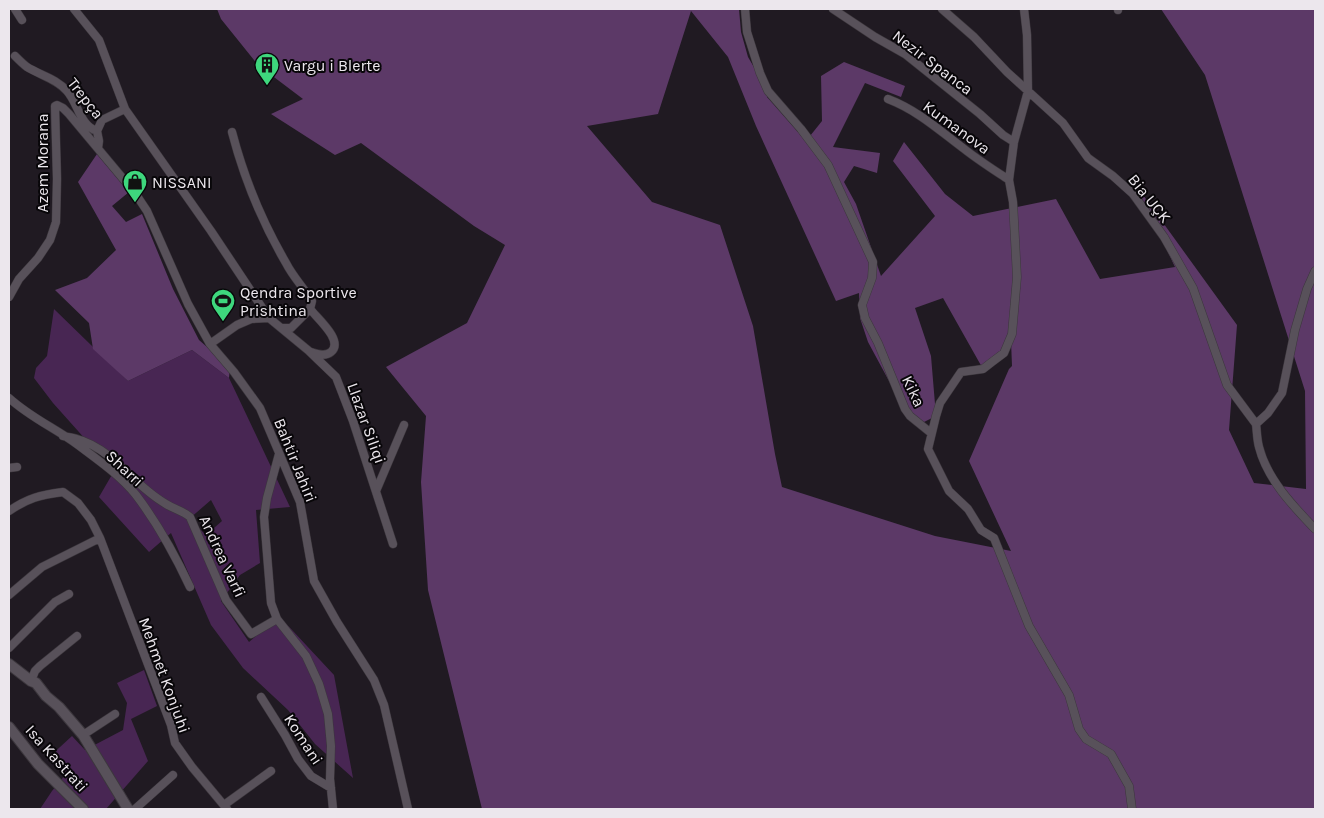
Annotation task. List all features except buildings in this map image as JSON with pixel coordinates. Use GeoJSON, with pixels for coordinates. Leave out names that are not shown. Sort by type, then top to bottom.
{"type":"FeatureCollection","features":[{"type":"Feature","properties":{"kind":"street"},"geometry":{"type":"LineString","coordinates":[[15,9],[22,20]]}},
{"type":"Feature","properties":{"kind":"street","name":"Llazar Siliqi"},"geometry":{"type":"LineString","coordinates":[[74,9],[99,40],[125,109],[211,231],[268,318],[310,352],[336,378],[353,420],[393,544]]}},
{"type":"Feature","properties":{"kind":"street","name":"Kika"},"geometry":{"type":"LineString","coordinates":[[746,9],[746,32],[768,90],[828,165],[863,239],[873,262],[872,278],[862,305],[865,318],[878,343],[905,409],[910,416],[931,433],[940,403],[960,372],[983,368],[1004,353],[1010,341],[1017,277],[1013,202],[1009,180],[1014,142],[1028,91],[1027,35],[1024,9]]}},
{"type":"Feature","properties":{"kind":"street","name":"Nezir Spanca"},"geometry":{"type":"LineString","coordinates":[[833,9],[905,54],[1014,142]]}},
{"type":"Feature","properties":{"kind":"street","name":"Bia UÇK"},"geometry":{"type":"LineString","coordinates":[[942,9],[974,37],[1007,72],[1063,123],[1088,158],[1113,176],[1133,194],[1164,237],[1193,288],[1227,385],[1256,424]]}},
{"type":"Feature","properties":{"kind":"street","name":"Trepça"},"geometry":{"type":"LineString","coordinates":[[15,56],[26,66],[58,83],[67,91],[85,123],[90,129],[97,131],[98,148]]}},
{"type":"Feature","properties":{"kind":"street","name":"Kumanova"},"geometry":{"type":"LineString","coordinates":[[888,99],[904,105],[931,122],[966,150],[1009,180]]}},
{"type":"Feature","properties":{"kind":"street","name":"Azem Morana"},"geometry":{"type":"LineString","coordinates":[[9,297],[19,279],[38,258],[50,240],[56,222],[57,179],[54,106],[57,105],[63,108],[98,148]]}},
{"type":"Feature","properties":{"kind":"street"},"geometry":{"type":"LineString","coordinates":[[97,131],[102,120],[125,109]]}},
{"type":"Feature","properties":{"kind":"street"},"geometry":{"type":"LineString","coordinates":[[232,132],[242,168],[255,202],[286,265],[312,301],[310,309],[291,328],[282,328]]}},
{"type":"Feature","properties":{"kind":"street","name":"Bahtir Jahiri"},"geometry":{"type":"LineString","coordinates":[[98,148],[136,193],[188,304],[210,344],[234,372],[260,408],[300,502],[311,553],[314,581],[336,622],[374,680],[384,705],[408,809]]}},
{"type":"Feature","properties":{"kind":"street"},"geometry":{"type":"LineString","coordinates":[[1315,271],[1307,289],[1295,330],[1282,393],[1268,413],[1256,424],[1259,447],[1266,466],[1290,503],[1315,529]]}},
{"type":"Feature","properties":{"kind":"street"},"geometry":{"type":"LineString","coordinates":[[310,309],[335,338],[333,350],[328,354],[310,352]]}},
{"type":"Feature","properties":{"kind":"street"},"geometry":{"type":"LineString","coordinates":[[210,344],[237,325],[252,319],[268,318]]}},
{"type":"Feature","properties":{"kind":"street","name":"Sharri"},"geometry":{"type":"LineString","coordinates":[[9,398],[25,413],[63,436],[96,460],[135,494],[165,537],[190,587]]}},
{"type":"Feature","properties":{"kind":"street","name":"Llazar Siliqi"},"geometry":{"type":"LineString","coordinates":[[376,491],[404,424]]}},
{"type":"Feature","properties":{"kind":"street"},"geometry":{"type":"LineString","coordinates":[[931,433],[928,449],[949,491],[968,509],[981,530],[994,538],[1029,626],[1068,695],[1079,729],[1086,739],[1111,754],[1129,786],[1132,809]]}},
{"type":"Feature","properties":{"kind":"street","name":"Andrea Varfi"},"geometry":{"type":"LineString","coordinates":[[63,436],[81,438],[108,453],[136,481],[158,498],[190,516],[226,600],[251,634],[277,619]]}},
{"type":"Feature","properties":{"kind":"street"},"geometry":{"type":"LineString","coordinates":[[279,454],[264,517],[271,603],[277,619],[306,656],[319,684],[328,714],[333,809]]}},
{"type":"Feature","properties":{"kind":"street","name":"Mehmet Konjuhi"},"geometry":{"type":"LineString","coordinates":[[9,511],[38,495],[63,492],[78,503],[91,520],[100,538],[172,725],[175,743],[226,807]]}},
{"type":"Feature","properties":{"kind":"street"},"geometry":{"type":"LineString","coordinates":[[9,595],[42,567],[100,538]]}},
{"type":"Feature","properties":{"kind":"street"},"geometry":{"type":"LineString","coordinates":[[9,648],[55,602],[69,594]]}},
{"type":"Feature","properties":{"kind":"street"},"geometry":{"type":"LineString","coordinates":[[30,681],[35,671],[77,636]]}},
{"type":"Feature","properties":{"kind":"street"},"geometry":{"type":"LineString","coordinates":[[9,664],[36,684],[83,735],[128,809]]}},
{"type":"Feature","properties":{"kind":"street","name":"Komani"},"geometry":{"type":"LineString","coordinates":[[261,697],[286,735],[298,759],[312,776],[331,788]]}},
{"type":"Feature","properties":{"kind":"street"},"geometry":{"type":"LineString","coordinates":[[83,735],[114,714]]}},
{"type":"Feature","properties":{"kind":"street","name":"Isa Kastrati"},"geometry":{"type":"LineString","coordinates":[[9,727],[38,764],[82,809]]}},
{"type":"Feature","properties":{"kind":"street"},"geometry":{"type":"LineString","coordinates":[[226,807],[271,771]]}},
{"type":"Feature","properties":{"kind":"street"},"geometry":{"type":"LineString","coordinates":[[135,809],[173,775]]}},
{"type":"Feature","properties":{"kind":"shaded area"},"geometry":{"type":"Polygon","coordinates":[[[217,9],[739,9],[741,32],[748,57],[768,91],[767,97],[806,141],[822,121],[821,76],[844,62],[905,86],[901,97],[865,83],[833,147],[880,153],[877,173],[854,166],[844,182],[856,204],[881,276],[935,216],[893,161],[904,142],[945,194],[973,216],[1056,199],[1100,279],[1175,267],[1135,184],[1237,325],[1229,430],[1254,483],[1306,489],[1305,391],[1205,75],[1161,9],[1315,9],[1315,809],[482,809],[428,590],[421,482],[426,416],[386,367],[467,323],[505,245],[474,226],[361,143],[335,155],[271,114],[303,99],[258,65],[221,19],[217,9]],[[691,11],[658,114],[587,126],[652,202],[720,225],[753,326],[782,487],[935,536],[1011,551],[969,461],[1012,366],[1011,341],[983,369],[943,298],[915,308],[931,356],[936,416],[922,423],[903,407],[868,342],[860,318],[859,293],[836,301],[756,126],[728,57],[691,11]]]}},
{"type":"Feature","properties":{"kind":"shaded area"},"geometry":{"type":"Polygon","coordinates":[[[97,154],[129,192],[112,206],[126,222],[142,214],[173,289],[199,340],[230,367],[229,378],[192,350],[128,381],[93,349],[89,323],[55,290],[87,278],[116,250],[78,182],[97,154]]]}},
{"type":"Feature","properties":{"kind":"shaded area"},"geometry":{"type":"Polygon","coordinates":[[[54,309],[128,381],[192,350],[229,378],[290,507],[256,510],[260,563],[240,575],[221,601],[249,642],[279,616],[334,675],[353,778],[315,744],[288,710],[243,668],[211,625],[171,533],[149,552],[99,497],[117,466],[95,450],[53,403],[34,378],[36,368],[47,356],[54,309]],[[211,500],[189,519],[206,535],[222,521],[211,500]]]}},
{"type":"Feature","properties":{"kind":"shaded area"},"geometry":{"type":"Polygon","coordinates":[[[144,670],[157,706],[131,719],[148,761],[106,809],[40,809],[65,775],[47,759],[72,736],[85,750],[123,730],[127,703],[117,683],[144,670]]]}},
{"type":"Feature","properties":{"kind":"place","name":"Vargu i Blerte"},"geometry":{"type":"Point","coordinates":[267,86]}},
{"type":"Feature","properties":{"kind":"place","name":"NISSANI"},"geometry":{"type":"Point","coordinates":[135,203]}},
{"type":"Feature","properties":{"kind":"place","name":"Qendra Sportive Prishtina"},"geometry":{"type":"Point","coordinates":[223,322]}}]}
